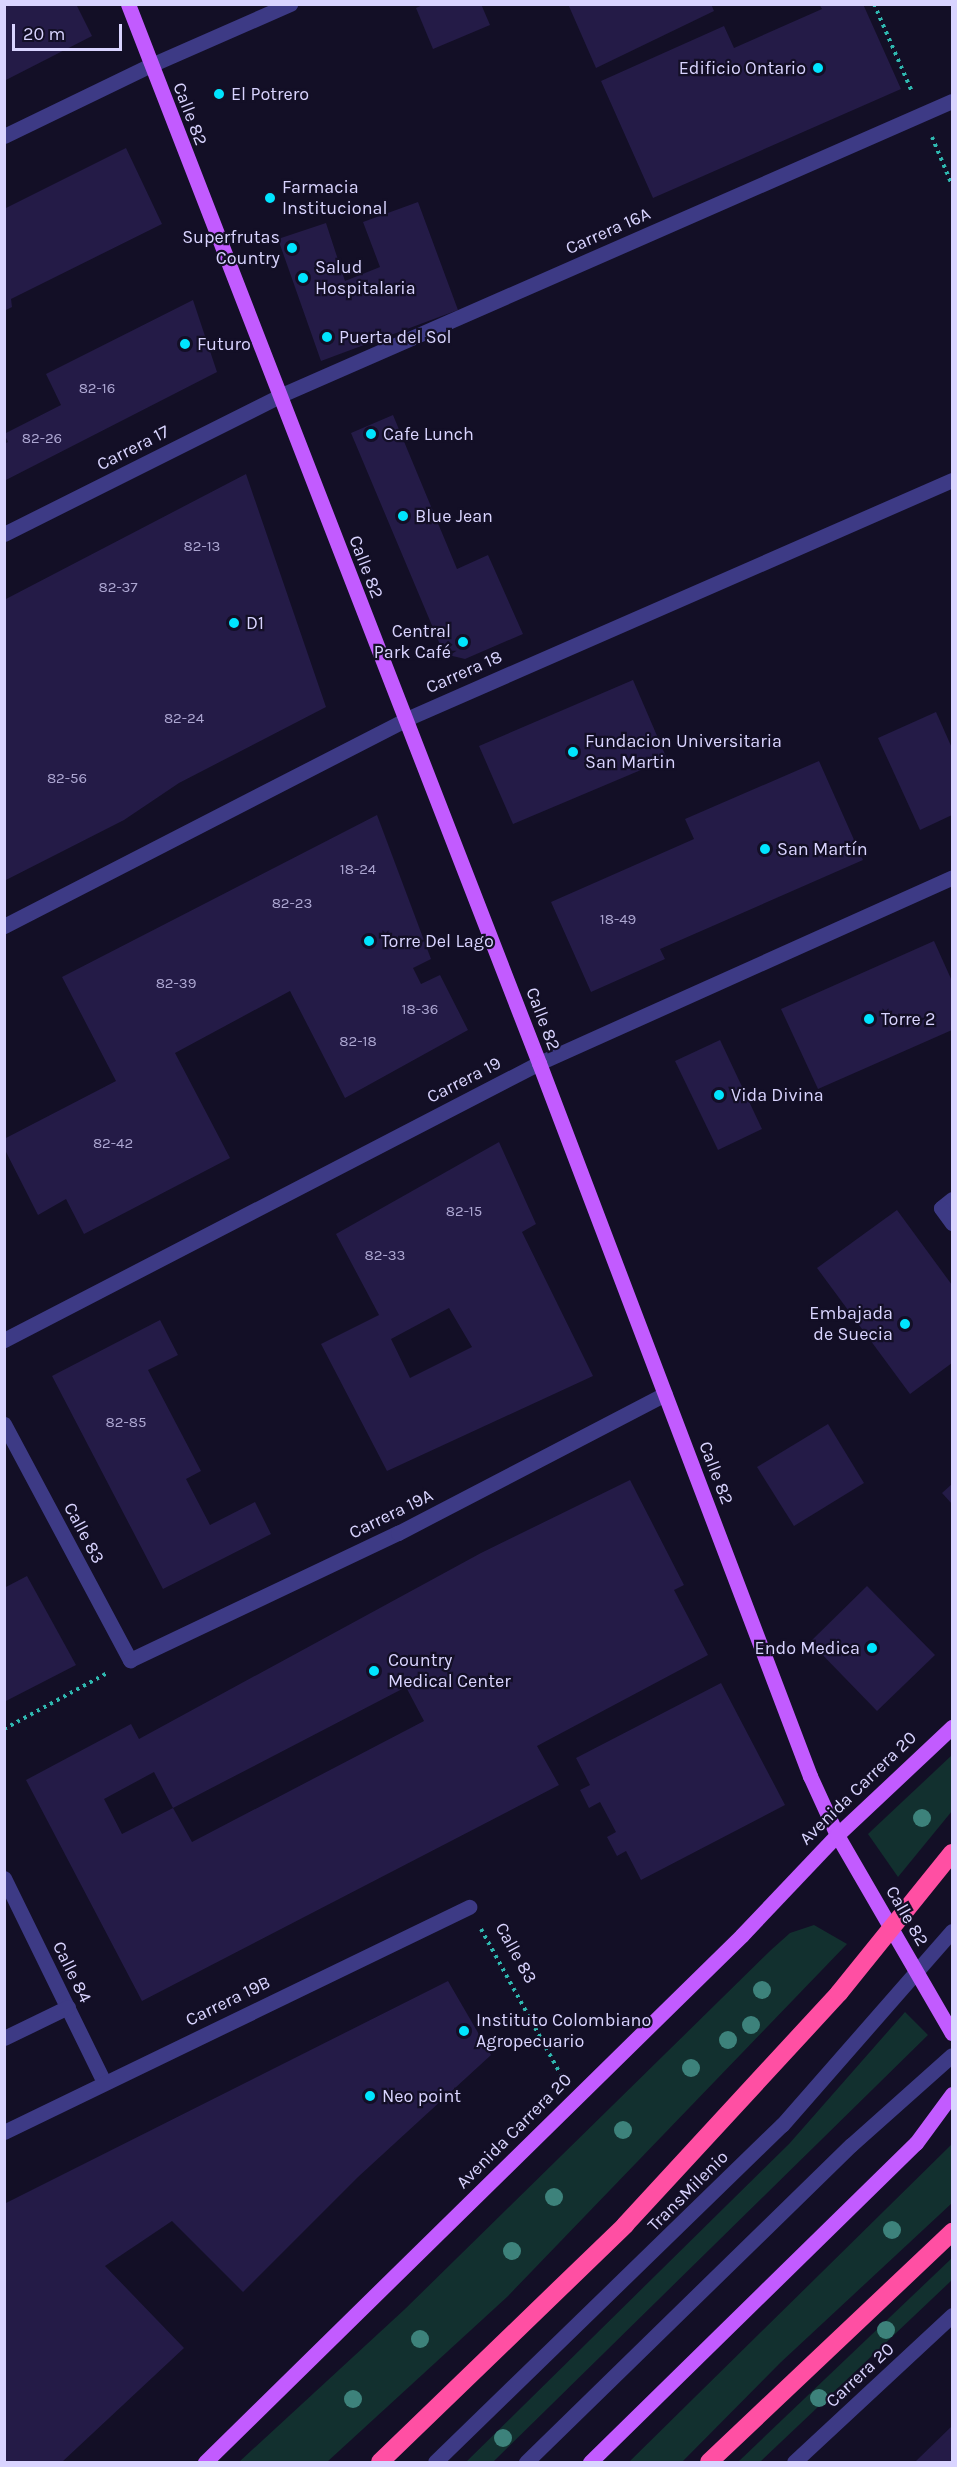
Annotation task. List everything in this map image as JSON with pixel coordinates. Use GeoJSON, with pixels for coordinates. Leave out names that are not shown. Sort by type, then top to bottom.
{"type":"FeatureCollection","features":[{"type":"Feature","properties":{"kind":"highway"},"geometry":{"type":"LineString","coordinates":[[380,2463],[625,2225],[763,2078],[952,1853]]}},
{"type":"Feature","properties":{"kind":"highway"},"geometry":{"type":"LineString","coordinates":[[709,2463],[952,2232]]}},
{"type":"Feature","properties":{"kind":"main road","name":"Calle 82"},"geometry":{"type":"LineString","coordinates":[[128,4],[539,1063],[810,1776],[837,1835],[952,2033]]}},
{"type":"Feature","properties":{"kind":"main road","name":"Avenida Carrera 20"},"geometry":{"type":"LineString","coordinates":[[205,2463],[700,1976],[837,1835],[952,1727]]}},
{"type":"Feature","properties":{"kind":"main road"},"geometry":{"type":"LineString","coordinates":[[590,2463],[916,2143],[952,2094]]}},
{"type":"Feature","properties":{"kind":"street"},"geometry":{"type":"LineString","coordinates":[[4,136],[151,65],[290,4]]}},
{"type":"Feature","properties":{"kind":"street","name":"Carrera 16A"},"geometry":{"type":"LineString","coordinates":[[279,396],[952,101]]}},
{"type":"Feature","properties":{"kind":"street","name":"Carrera 17"},"geometry":{"type":"LineString","coordinates":[[4,534],[279,396]]}},
{"type":"Feature","properties":{"kind":"street","name":"Carrera 18"},"geometry":{"type":"LineString","coordinates":[[4,926],[404,720],[952,480]]}},
{"type":"Feature","properties":{"kind":"street","name":"Carrera 19"},"geometry":{"type":"LineString","coordinates":[[4,1340],[539,1063],[952,877]]}},
{"type":"Feature","properties":{"kind":"street"},"geometry":{"type":"LineString","coordinates":[[952,1199],[941,1208],[952,1223]]}},
{"type":"Feature","properties":{"kind":"street","name":"Carrera 19A"},"geometry":{"type":"LineString","coordinates":[[130,1660],[398,1533],[665,1394]]}},
{"type":"Feature","properties":{"kind":"street","name":"Calle 83"},"geometry":{"type":"LineString","coordinates":[[4,1424],[130,1660]]}},
{"type":"Feature","properties":{"kind":"street","name":"Calle 84"},"geometry":{"type":"LineString","coordinates":[[4,1878],[104,2082]]}},
{"type":"Feature","properties":{"kind":"street","name":"Carrera 19B"},"geometry":{"type":"LineString","coordinates":[[4,2132],[469,1907]]}},
{"type":"Feature","properties":{"kind":"street","name":"TransMilenio"},"geometry":{"type":"LineString","coordinates":[[435,2463],[782,2125],[952,1931]]}},
{"type":"Feature","properties":{"kind":"street"},"geometry":{"type":"LineString","coordinates":[[4,2038],[68,2007]]}},
{"type":"Feature","properties":{"kind":"street"},"geometry":{"type":"LineString","coordinates":[[526,2463],[850,2145],[952,2055]]}},
{"type":"Feature","properties":{"kind":"street","name":"Carrera 20"},"geometry":{"type":"LineString","coordinates":[[794,2463],[952,2315]]}},
{"type":"Feature","properties":{"kind":"path"},"geometry":{"type":"LineString","coordinates":[[4,1729],[130,1660]]}},
{"type":"Feature","properties":{"kind":"path","name":"Calle 83"},"geometry":{"type":"LineString","coordinates":[[469,1907],[564,2081]]}},
{"type":"Feature","properties":{"kind":"green space"},"geometry":{"type":"Polygon","coordinates":[[[952,1755],[952,1811],[898,1877],[868,1834],[952,1755]]]}},
{"type":"Feature","properties":{"kind":"green space"},"geometry":{"type":"Polygon","coordinates":[[[814,1925],[847,1944],[507,2297],[327,2462],[239,2462],[405,2309],[771,1950],[790,1933],[814,1925]]]}},
{"type":"Feature","properties":{"kind":"green space"},"geometry":{"type":"Polygon","coordinates":[[[905,2012],[928,2035],[493,2462],[466,2462],[789,2144],[905,2012]]]}},
{"type":"Feature","properties":{"kind":"green space"},"geometry":{"type":"Polygon","coordinates":[[[952,2144],[952,2203],[780,2363],[682,2462],[629,2462],[952,2144]]]}},
{"type":"Feature","properties":{"kind":"green space"},"geometry":{"type":"Polygon","coordinates":[[[952,2258],[952,2280],[760,2462],[738,2462],[952,2258]]]}},
{"type":"Feature","properties":{"kind":"building"},"geometry":{"type":"Polygon","coordinates":[[[4,4],[76,4],[92,36],[4,81],[4,4]]]}},
{"type":"Feature","properties":{"kind":"building"},"geometry":{"type":"Polygon","coordinates":[[[425,4],[481,4],[490,25],[433,49],[416,8],[425,4]]]}},
{"type":"Feature","properties":{"kind":"building"},"geometry":{"type":"Polygon","coordinates":[[[568,4],[711,4],[714,11],[596,68],[568,4]]]}},
{"type":"Feature","properties":{"kind":"building"},"geometry":{"type":"Polygon","coordinates":[[[819,4],[863,4],[901,89],[653,198],[601,81],[724,26],[734,48],[822,9],[819,4]]]}},
{"type":"Feature","properties":{"kind":"building"},"geometry":{"type":"Polygon","coordinates":[[[126,148],[162,224],[11,299],[12,307],[4,311],[4,209],[126,148]]]}},
{"type":"Feature","properties":{"kind":"building"},"geometry":{"type":"Polygon","coordinates":[[[418,202],[458,310],[321,361],[278,239],[326,223],[345,281],[380,267],[363,222],[418,202]]]}},
{"type":"Feature","properties":{"kind":"building"},"geometry":{"type":"Polygon","coordinates":[[[193,300],[217,372],[4,481],[4,444],[8,442],[4,434],[61,405],[46,374],[193,300]]]}},
{"type":"Feature","properties":{"kind":"building"},"geometry":{"type":"Polygon","coordinates":[[[393,415],[457,569],[488,555],[523,634],[465,659],[444,654],[351,433],[393,415]]]}},
{"type":"Feature","properties":{"kind":"building"},"geometry":{"type":"Polygon","coordinates":[[[246,474],[326,707],[179,783],[124,820],[4,881],[4,600],[246,474]]]}},
{"type":"Feature","properties":{"kind":"building","name":"Fundacion Universitaria San Martin"},"geometry":{"type":"Polygon","coordinates":[[[633,680],[667,759],[513,824],[479,746],[633,680]]]}},
{"type":"Feature","properties":{"kind":"building"},"geometry":{"type":"Polygon","coordinates":[[[936,712],[952,748],[952,815],[920,830],[878,738],[936,712]]]}},
{"type":"Feature","properties":{"kind":"building","name":"San Martín"},"geometry":{"type":"Polygon","coordinates":[[[819,761],[863,860],[660,949],[665,959],[591,992],[551,902],[694,839],[685,819],[819,761]]]}},
{"type":"Feature","properties":{"kind":"building"},"geometry":{"type":"Polygon","coordinates":[[[377,815],[431,959],[413,968],[421,984],[440,975],[468,1030],[345,1098],[290,991],[175,1053],[230,1158],[84,1234],[66,1199],[38,1215],[4,1148],[4,1139],[116,1081],[62,977],[377,815]]]}},
{"type":"Feature","properties":{"kind":"building","name":"Torre 2"},"geometry":{"type":"Polygon","coordinates":[[[934,941],[952,981],[952,1030],[818,1089],[781,1009],[934,941]]]}},
{"type":"Feature","properties":{"kind":"building","name":"Vida Divina"},"geometry":{"type":"Polygon","coordinates":[[[720,1040],[762,1129],[718,1150],[675,1061],[720,1040]]]}},
{"type":"Feature","properties":{"kind":"building"},"geometry":{"type":"Polygon","coordinates":[[[499,1142],[536,1224],[522,1232],[593,1376],[387,1471],[321,1344],[379,1315],[336,1234],[499,1142]],[[449,1308],[391,1339],[410,1378],[472,1347],[449,1308]]]}},
{"type":"Feature","properties":{"kind":"building","name":"Embajada de Suecia"},"geometry":{"type":"Polygon","coordinates":[[[897,1210],[952,1285],[952,1363],[910,1394],[817,1268],[897,1210]]]}},
{"type":"Feature","properties":{"kind":"building"},"geometry":{"type":"Polygon","coordinates":[[[160,1320],[178,1355],[148,1370],[201,1471],[186,1479],[210,1525],[255,1502],[271,1534],[163,1589],[52,1376],[160,1320]]]}},
{"type":"Feature","properties":{"kind":"building"},"geometry":{"type":"Polygon","coordinates":[[[828,1424],[864,1483],[794,1526],[757,1467],[828,1424]]]}},
{"type":"Feature","properties":{"kind":"building"},"geometry":{"type":"Polygon","coordinates":[[[630,1480],[684,1585],[674,1590],[708,1655],[537,1746],[559,1785],[142,2001],[26,1780],[131,1724],[139,1739],[481,1553],[630,1480]],[[406,1687],[173,1808],[192,1842],[424,1721],[406,1687]],[[154,1772],[104,1799],[122,1834],[173,1808],[154,1772]]]}},
{"type":"Feature","properties":{"kind":"building"},"geometry":{"type":"Polygon","coordinates":[[[952,1484],[952,1504],[942,1493],[952,1484]]]}},
{"type":"Feature","properties":{"kind":"building"},"geometry":{"type":"Polygon","coordinates":[[[27,1576],[76,1665],[4,1702],[4,1588],[27,1576]]]}},
{"type":"Feature","properties":{"kind":"building","name":"Endo Medica"},"geometry":{"type":"Polygon","coordinates":[[[867,1586],[935,1655],[877,1711],[810,1642],[867,1586]]]}},
{"type":"Feature","properties":{"kind":"building"},"geometry":{"type":"Polygon","coordinates":[[[721,1683],[785,1805],[641,1880],[626,1851],[617,1856],[607,1837],[616,1832],[600,1802],[589,1808],[580,1790],[590,1785],[576,1758],[721,1683]]]}},
{"type":"Feature","properties":{"kind":"building"},"geometry":{"type":"Polygon","coordinates":[[[448,1981],[491,2055],[358,2177],[243,2292],[172,2221],[105,2266],[184,2348],[62,2462],[4,2462],[4,2204],[448,1981]]]}},
{"type":"Feature","properties":{"kind":"building"},"geometry":{"type":"Polygon","coordinates":[[[952,2426],[952,2462],[915,2462],[952,2426]]]}},
{"type":"Feature","properties":{"kind":"place","name":"Edificio Ontario"},"geometry":{"type":"Point","coordinates":[818,68]}},
{"type":"Feature","properties":{"kind":"place","name":"El Potrero"},"geometry":{"type":"Point","coordinates":[219,94]}},
{"type":"Feature","properties":{"kind":"place","name":"Farmacia Institucional"},"geometry":{"type":"Point","coordinates":[270,198]}},
{"type":"Feature","properties":{"kind":"place","name":"Superfrutas Country"},"geometry":{"type":"Point","coordinates":[292,248]}},
{"type":"Feature","properties":{"kind":"place","name":"Salud Hospitalaria"},"geometry":{"type":"Point","coordinates":[303,278]}},
{"type":"Feature","properties":{"kind":"place","name":"Puerta del Sol"},"geometry":{"type":"Point","coordinates":[327,337]}},
{"type":"Feature","properties":{"kind":"place","name":"Futuro"},"geometry":{"type":"Point","coordinates":[185,344]}},
{"type":"Feature","properties":{"kind":"place","name":"Cafe Lunch"},"geometry":{"type":"Point","coordinates":[371,434]}},
{"type":"Feature","properties":{"kind":"place","name":"Blue Jean"},"geometry":{"type":"Point","coordinates":[403,516]}},
{"type":"Feature","properties":{"kind":"place","name":"D1"},"geometry":{"type":"Point","coordinates":[234,623]}},
{"type":"Feature","properties":{"kind":"place","name":"Central Park Café"},"geometry":{"type":"Point","coordinates":[463,642]}},
{"type":"Feature","properties":{"kind":"place","name":"Fundacion Universitaria San Martin"},"geometry":{"type":"Point","coordinates":[573,752]}},
{"type":"Feature","properties":{"kind":"place","name":"San Martín"},"geometry":{"type":"Point","coordinates":[765,849]}},
{"type":"Feature","properties":{"kind":"place","name":"Torre Del Lago"},"geometry":{"type":"Point","coordinates":[369,941]}},
{"type":"Feature","properties":{"kind":"place","name":"Torre 2"},"geometry":{"type":"Point","coordinates":[869,1019]}},
{"type":"Feature","properties":{"kind":"place","name":"Vida Divina"},"geometry":{"type":"Point","coordinates":[719,1095]}},
{"type":"Feature","properties":{"kind":"place","name":"Embajada de Suecia"},"geometry":{"type":"Point","coordinates":[905,1324]}},
{"type":"Feature","properties":{"kind":"place","name":"Endo Medica"},"geometry":{"type":"Point","coordinates":[872,1648]}},
{"type":"Feature","properties":{"kind":"place","name":"Country Medical Center"},"geometry":{"type":"Point","coordinates":[374,1671]}},
{"type":"Feature","properties":{"kind":"place","name":"Instituto Colombiano Agropecuario"},"geometry":{"type":"Point","coordinates":[464,2031]}},
{"type":"Feature","properties":{"kind":"place","name":"Neo point"},"geometry":{"type":"Point","coordinates":[370,2096]}}]}
